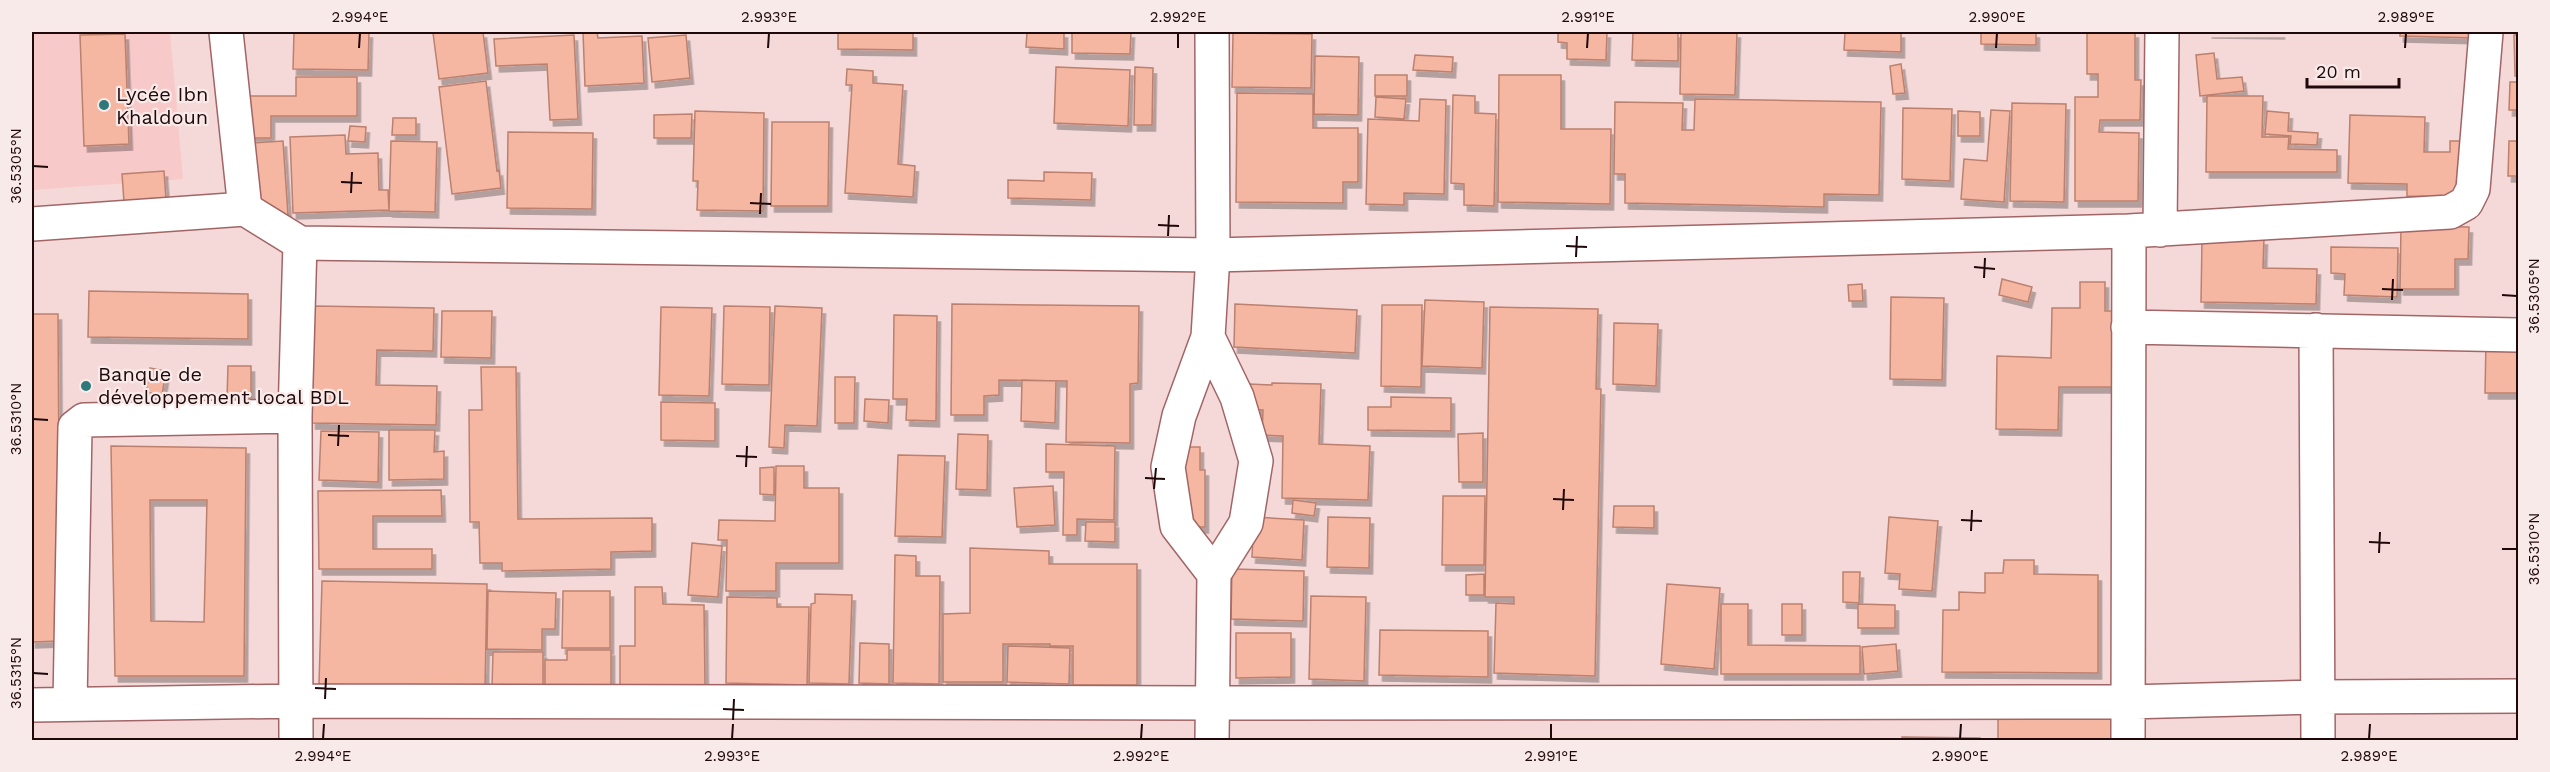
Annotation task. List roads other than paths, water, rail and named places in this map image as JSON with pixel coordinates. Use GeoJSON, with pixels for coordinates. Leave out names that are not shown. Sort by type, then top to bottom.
{"type":"FeatureCollection","features":[{"type":"Feature","properties":{"kind":"street"},"geometry":{"type":"LineString","coordinates":[[226,32],[245,209]]}},
{"type":"Feature","properties":{"kind":"street"},"geometry":{"type":"LineString","coordinates":[[1212,32],[1213,255],[1208,337],[1179,416],[1168,467],[1177,526],[1214,573]]}},
{"type":"Feature","properties":{"kind":"street"},"geometry":{"type":"LineString","coordinates":[[2128,741],[2128,327],[2144,230],[2162,32]]}},
{"type":"Feature","properties":{"kind":"street"},"geometry":{"type":"LineString","coordinates":[[32,224],[245,209],[300,243],[1213,255],[2144,230],[2450,212],[2466,203],[2473,189],[2486,32]]}},
{"type":"Feature","properties":{"kind":"street"},"geometry":{"type":"LineString","coordinates":[[296,741],[295,416],[300,243]]}},
{"type":"Feature","properties":{"kind":"street"},"geometry":{"type":"LineString","coordinates":[[2128,327],[2518,334]]}},
{"type":"Feature","properties":{"kind":"street"},"geometry":{"type":"LineString","coordinates":[[2316,330],[2318,741]]}},
{"type":"Feature","properties":{"kind":"street"},"geometry":{"type":"LineString","coordinates":[[1208,337],[1238,397],[1256,461],[1246,523],[1214,573],[1212,741]]}},
{"type":"Feature","properties":{"kind":"street"},"geometry":{"type":"LineString","coordinates":[[70,704],[75,427],[84,420],[295,416]]}},
{"type":"Feature","properties":{"kind":"street"},"geometry":{"type":"LineString","coordinates":[[32,705],[296,701],[2127,702],[2317,697],[2518,696]]}},
{"type":"Feature","properties":{"kind":"place","name":"Lycée Ibn Khaldoun"},"geometry":{"type":"Point","coordinates":[104,105]}},
{"type":"Feature","properties":{"kind":"place","name":"Banque de développement local BDL"},"geometry":{"type":"Point","coordinates":[86,386]}}]}
